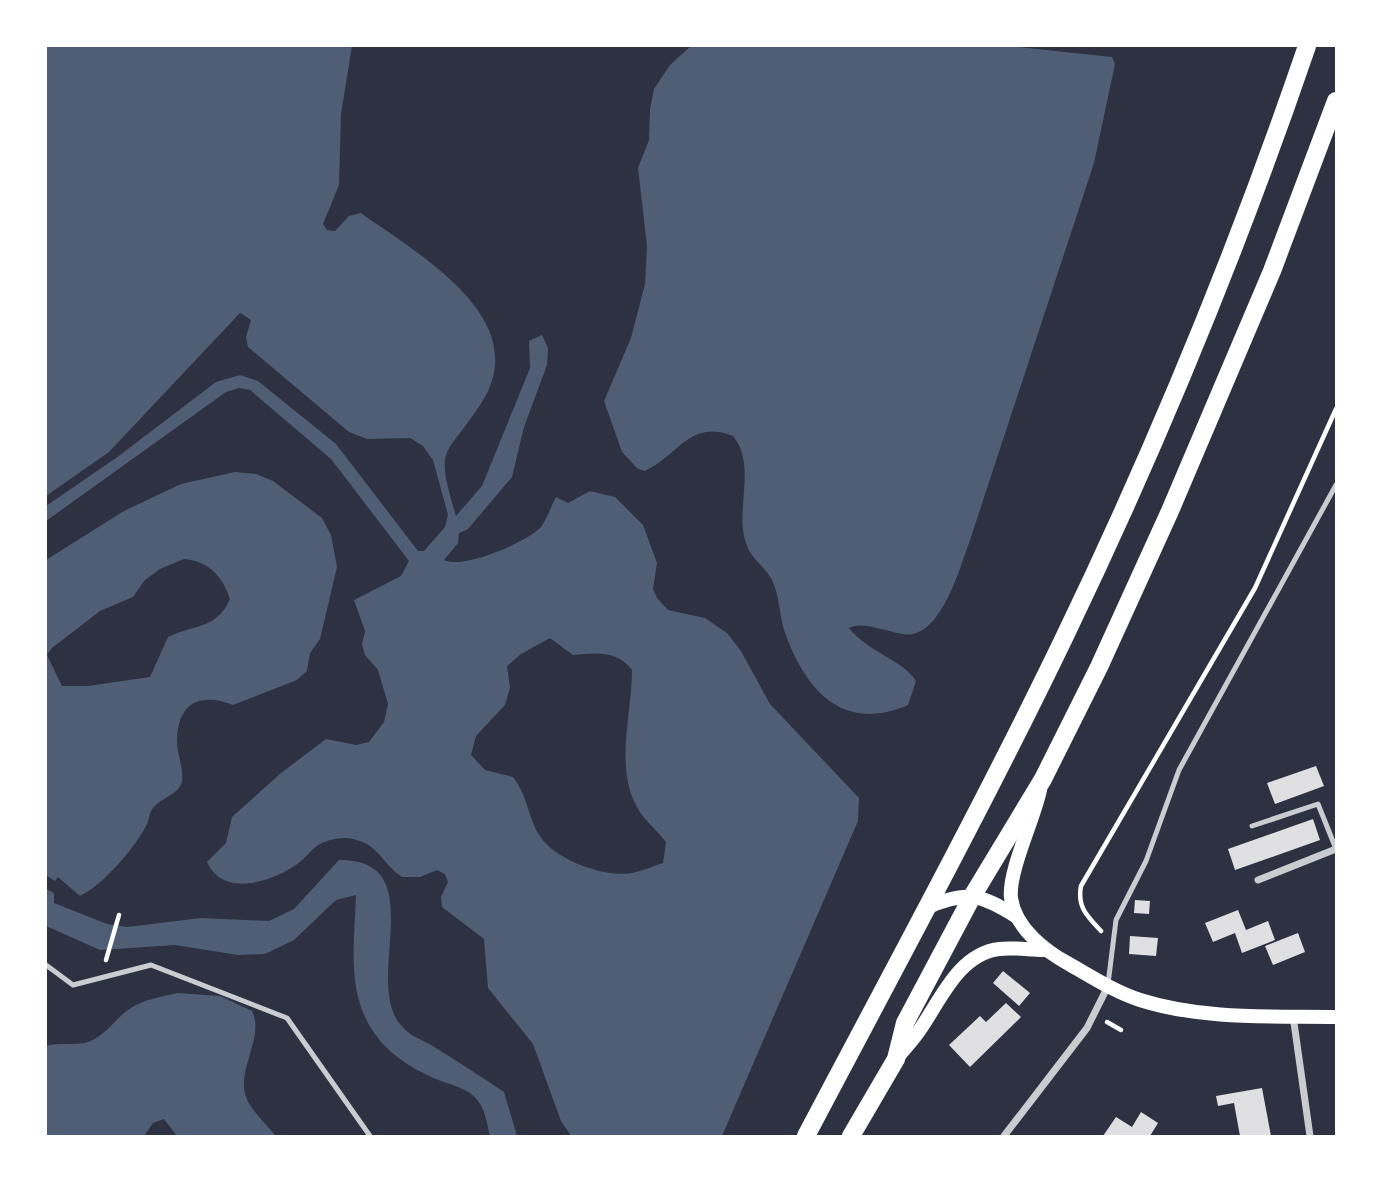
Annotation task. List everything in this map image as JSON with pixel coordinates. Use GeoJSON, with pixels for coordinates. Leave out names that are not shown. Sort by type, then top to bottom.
{"type":"FeatureCollection","features":[{"type":"Feature","properties":{"kind":"main road"},"geometry":{"type":"LineString","coordinates":[[806,1136],[1063,639],[1121,515],[1185,370],[1252,203],[1307,46]]}},
{"type":"Feature","properties":{"kind":"main road"},"geometry":{"type":"LineString","coordinates":[[896,1059],[905,1023],[972,895],[1043,779],[1099,667],[1170,511],[1272,271],[1336,102]]}},
{"type":"Feature","properties":{"kind":"main road"},"geometry":{"type":"LineString","coordinates":[[1017,917],[1011,899],[1013,877],[1034,818],[1043,779]]}},
{"type":"Feature","properties":{"kind":"main road"},"geometry":{"type":"LineString","coordinates":[[926,908],[957,896],[972,895],[992,901],[1017,917],[1044,950],[1108,986],[1138,999],[1180,1010],[1336,1017]]}},
{"type":"Feature","properties":{"kind":"main road"},"geometry":{"type":"LineString","coordinates":[[850,1136],[896,1059],[920,1030],[943,991],[960,971],[981,956],[999,948],[1044,950]]}},
{"type":"Feature","properties":{"kind":"street"},"geometry":{"type":"LineString","coordinates":[[1258,880],[1336,849]]}},
{"type":"Feature","properties":{"kind":"street"},"geometry":{"type":"LineString","coordinates":[[1004,1136],[1087,1028],[1108,986]]}},
{"type":"Feature","properties":{"kind":"street"},"geometry":{"type":"LineString","coordinates":[[1293,1016],[1310,1136]]}},
{"type":"Feature","properties":{"kind":"lane"},"geometry":{"type":"LineString","coordinates":[[1108,986],[1120,908],[1146,861],[1178,770],[1336,485]]}},
{"type":"Feature","properties":{"kind":"lane"},"geometry":{"type":"LineString","coordinates":[[1252,826],[1318,804],[1336,849]]}},
{"type":"Feature","properties":{"kind":"lane"},"geometry":{"type":"LineString","coordinates":[[46,965],[73,985],[151,965],[287,1018],[370,1136]]}},
{"type":"Feature","properties":{"kind":"path"},"geometry":{"type":"LineString","coordinates":[[1113,945],[1082,911],[1079,900],[1081,886],[1255,588],[1336,409]]}},
{"type":"Feature","properties":{"kind":"path"},"geometry":{"type":"LineString","coordinates":[[106,960],[119,915]]}},
{"type":"Feature","properties":{"kind":"water"},"geometry":{"type":"Polygon","coordinates":[[[46,46],[352,46],[341,114],[339,185],[323,224],[327,230],[335,231],[349,216],[361,213],[411,248],[462,291],[482,316],[493,343],[494,371],[482,402],[447,453],[446,475],[456,516],[482,486],[530,368],[529,341],[542,335],[548,348],[547,365],[524,427],[512,477],[468,529],[459,533],[458,543],[444,560],[453,562],[479,558],[523,540],[541,527],[556,497],[568,503],[590,491],[615,497],[643,525],[657,563],[653,589],[657,598],[668,610],[705,618],[727,633],[741,651],[770,704],[859,798],[858,821],[722,1136],[571,1136],[561,1121],[533,1044],[488,988],[484,939],[442,907],[441,897],[448,882],[445,874],[437,870],[420,877],[402,877],[365,843],[346,838],[323,843],[286,871],[261,881],[236,883],[224,880],[214,873],[207,862],[226,843],[232,817],[281,773],[326,739],[356,745],[369,742],[384,722],[388,704],[378,670],[365,655],[362,644],[365,631],[354,600],[401,576],[409,561],[331,459],[250,390],[239,388],[226,392],[46,521],[46,506],[116,458],[216,382],[240,375],[258,381],[336,444],[418,551],[424,551],[445,527],[448,515],[433,460],[423,446],[410,438],[367,439],[349,432],[248,347],[246,337],[251,320],[240,313],[109,452],[46,496],[46,46]],[[550,638],[521,654],[507,666],[510,688],[505,705],[476,736],[471,755],[485,770],[513,777],[540,836],[547,845],[569,860],[595,870],[621,874],[663,863],[666,842],[638,809],[627,776],[626,741],[632,670],[613,656],[573,655],[550,638]]]}},
{"type":"Feature","properties":{"kind":"water"},"geometry":{"type":"Polygon","coordinates":[[[691,46],[1010,46],[1112,57],[1115,64],[1094,163],[956,580],[934,620],[913,634],[863,625],[849,628],[866,644],[910,673],[916,681],[908,705],[885,712],[864,714],[846,710],[816,689],[804,673],[785,633],[772,580],[752,555],[743,533],[744,461],[733,436],[718,432],[695,435],[645,471],[638,469],[622,452],[604,401],[631,338],[645,284],[647,246],[638,168],[649,140],[654,89],[670,65],[691,46]]]}},
{"type":"Feature","properties":{"kind":"water"},"geometry":{"type":"Polygon","coordinates":[[[235,472],[256,474],[273,481],[322,518],[331,535],[337,567],[320,639],[310,653],[307,671],[297,680],[233,705],[222,701],[202,700],[187,708],[179,725],[177,738],[182,776],[180,786],[154,807],[141,835],[117,866],[80,896],[58,877],[55,881],[47,876],[46,560],[124,511],[181,484],[235,472]],[[184,559],[160,569],[145,580],[133,597],[100,611],[52,648],[47,655],[62,686],[88,686],[150,677],[168,637],[219,616],[230,599],[227,591],[214,572],[193,560],[184,559]]]}},
{"type":"Feature","properties":{"kind":"water"},"geometry":{"type":"Polygon","coordinates":[[[339,860],[367,865],[383,879],[390,900],[388,979],[391,1004],[400,1024],[410,1034],[504,1092],[517,1136],[490,1136],[483,1109],[475,1097],[461,1088],[426,1075],[400,1059],[370,1026],[358,997],[354,972],[356,895],[336,900],[294,940],[265,954],[238,955],[175,945],[100,950],[46,926],[46,889],[54,893],[54,903],[107,924],[127,927],[201,918],[269,921],[294,909],[339,860]]]}},
{"type":"Feature","properties":{"kind":"water"},"geometry":{"type":"Polygon","coordinates":[[[177,993],[220,996],[252,1011],[255,1032],[245,1076],[246,1097],[276,1136],[177,1136],[164,1119],[153,1123],[144,1136],[46,1136],[46,1046],[88,1042],[136,1005],[177,993]]]}},
{"type":"Feature","properties":{"kind":"building"},"geometry":{"type":"Polygon","coordinates":[[[1316,766],[1324,786],[1275,804],[1267,783],[1316,766]]]}},
{"type":"Feature","properties":{"kind":"building"},"geometry":{"type":"Polygon","coordinates":[[[1313,819],[1320,840],[1235,870],[1228,849],[1313,819]]]}},
{"type":"Feature","properties":{"kind":"building"},"geometry":{"type":"Polygon","coordinates":[[[1135,900],[1150,901],[1149,914],[1134,913],[1135,900]]]}},
{"type":"Feature","properties":{"kind":"building"},"geometry":{"type":"Polygon","coordinates":[[[1238,910],[1246,930],[1268,921],[1275,940],[1242,953],[1235,933],[1213,942],[1205,923],[1238,910]]]}},
{"type":"Feature","properties":{"kind":"building"},"geometry":{"type":"Polygon","coordinates":[[[1298,933],[1305,952],[1273,965],[1265,946],[1298,933]]]}},
{"type":"Feature","properties":{"kind":"building"},"geometry":{"type":"Polygon","coordinates":[[[1130,936],[1158,938],[1156,956],[1129,954],[1130,936]]]}},
{"type":"Feature","properties":{"kind":"building"},"geometry":{"type":"Polygon","coordinates":[[[1003,971],[1030,993],[1019,1006],[993,983],[1003,971]]]}},
{"type":"Feature","properties":{"kind":"building"},"geometry":{"type":"Polygon","coordinates":[[[1006,1003],[1021,1017],[970,1067],[949,1045],[980,1016],[986,1022],[1006,1003]]]}},
{"type":"Feature","properties":{"kind":"building"},"geometry":{"type":"Polygon","coordinates":[[[1262,1088],[1271,1136],[1240,1136],[1234,1103],[1218,1106],[1216,1096],[1262,1088]]]}},
{"type":"Feature","properties":{"kind":"building"},"geometry":{"type":"Polygon","coordinates":[[[1141,1112],[1158,1123],[1150,1136],[1103,1136],[1116,1117],[1132,1127],[1141,1112]]]}}]}
